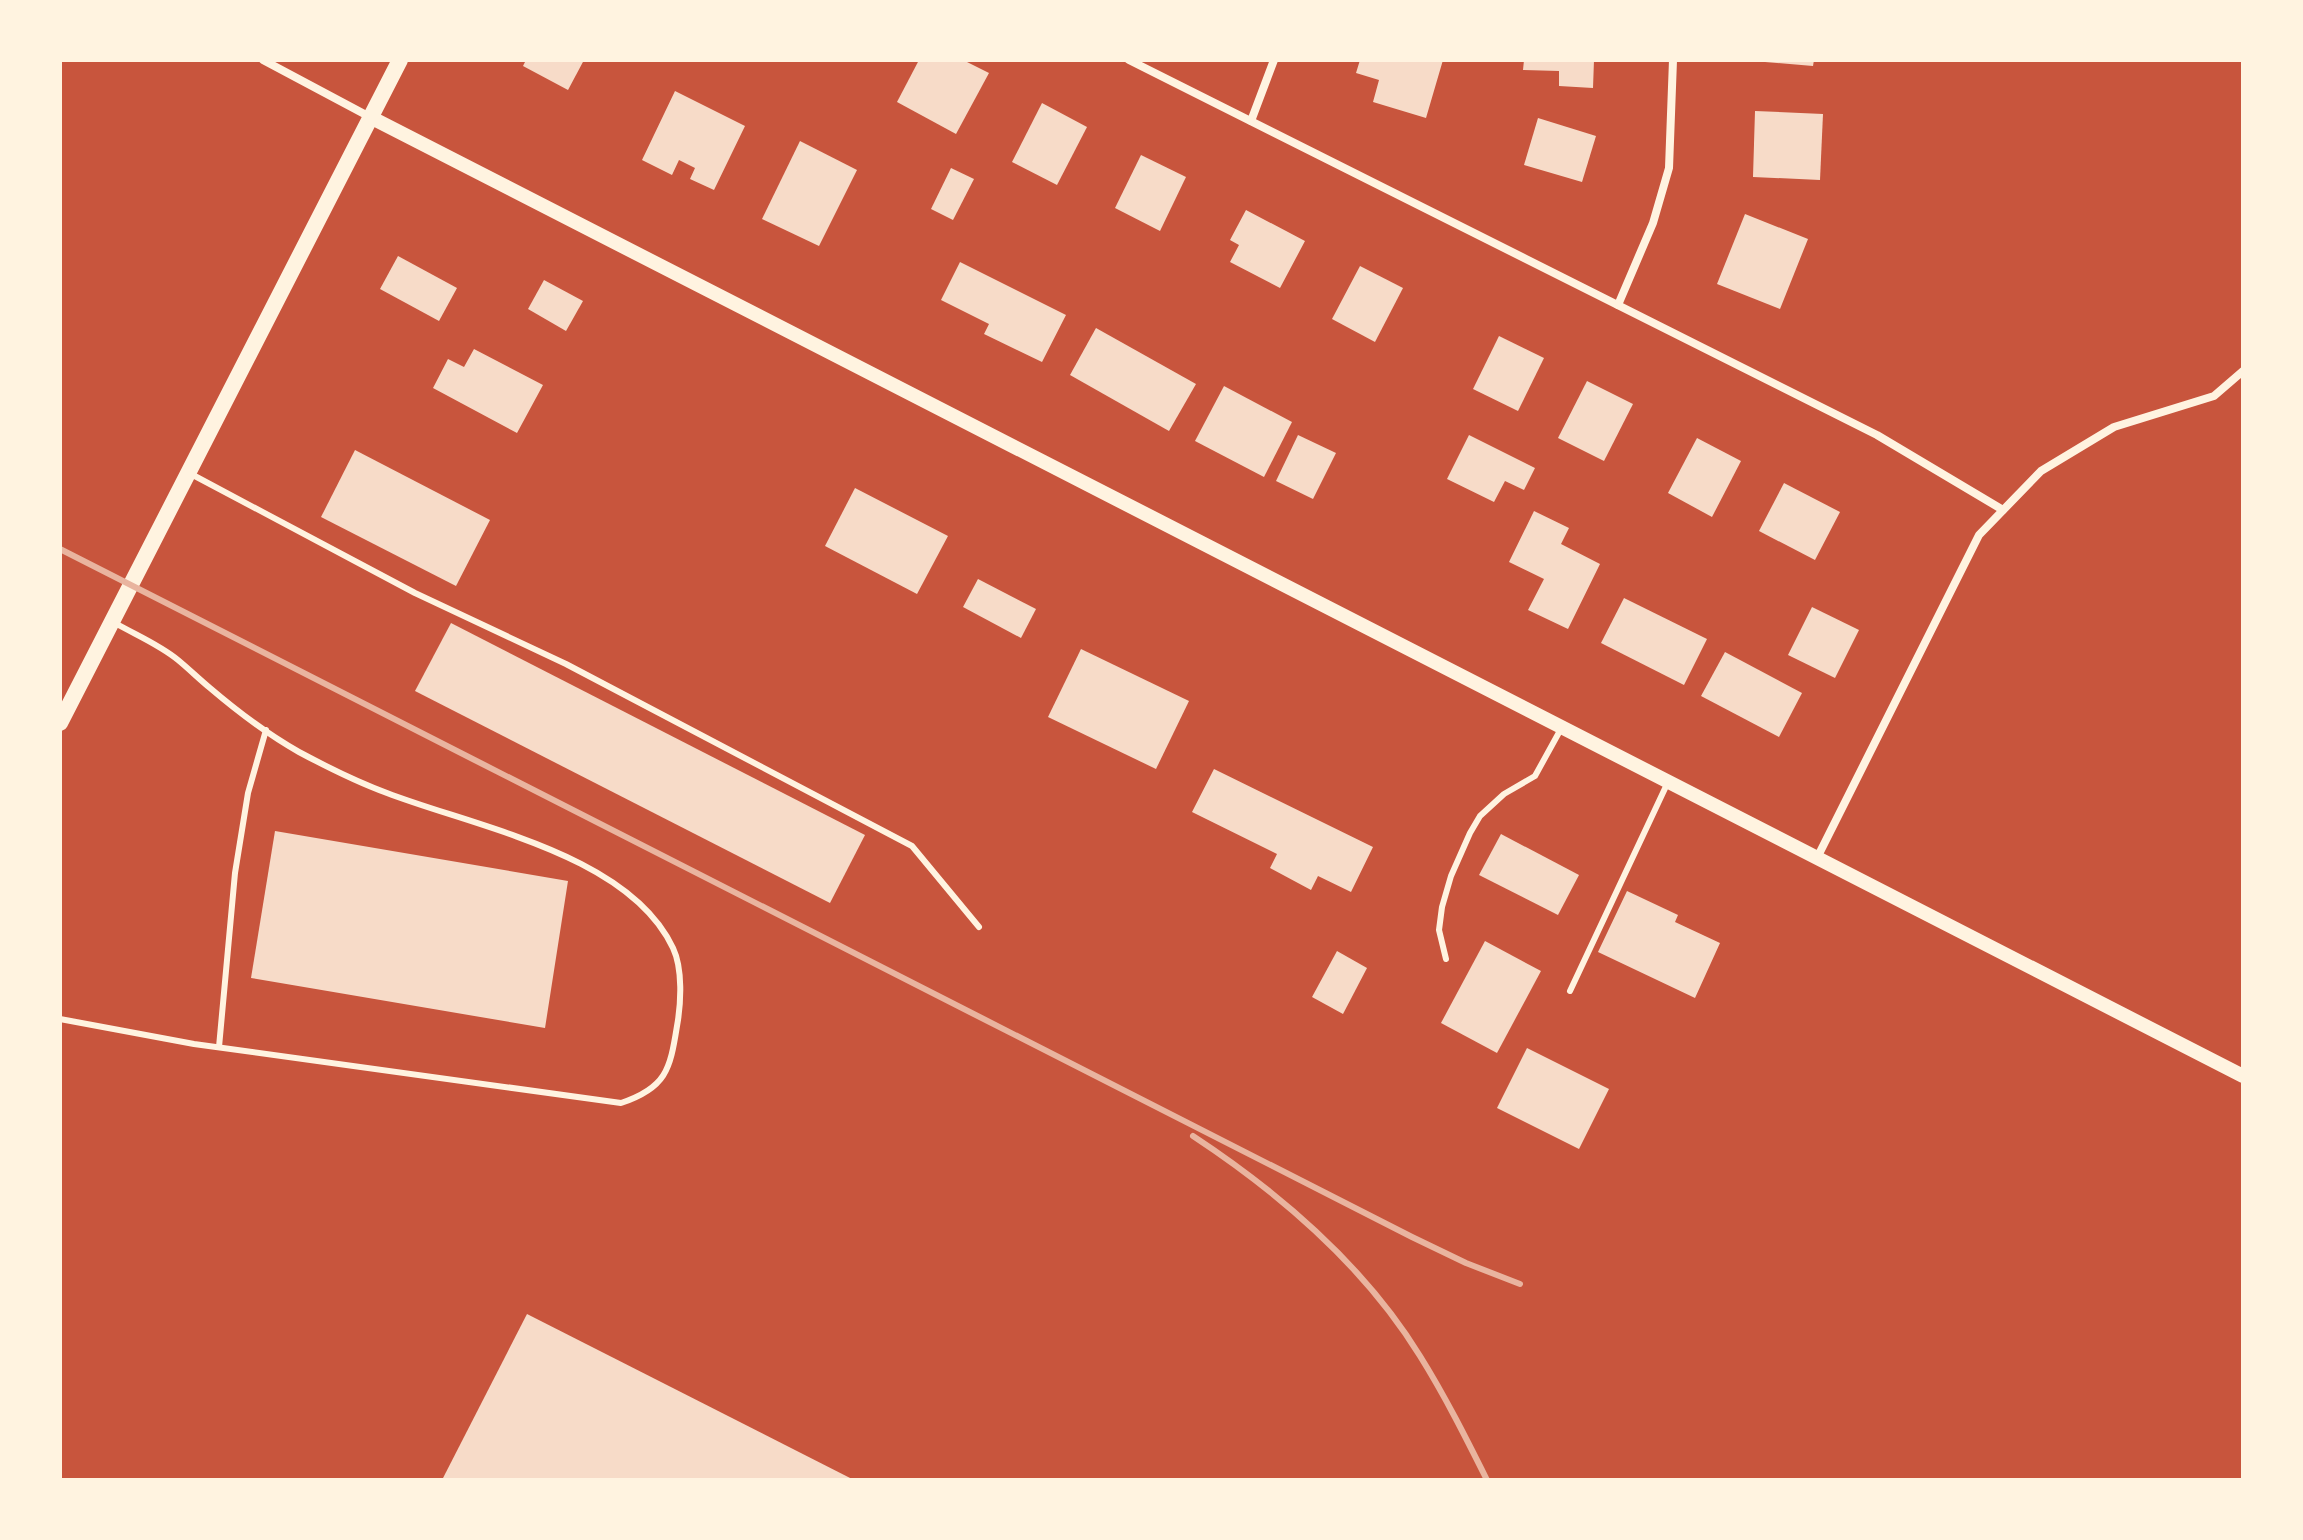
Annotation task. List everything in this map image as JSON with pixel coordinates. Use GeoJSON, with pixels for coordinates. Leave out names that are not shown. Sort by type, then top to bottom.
{"type":"FeatureCollection","features":[{"type":"Feature","properties":{"kind":"main road"},"geometry":{"type":"LineString","coordinates":[[60,723],[400,60]]}},
{"type":"Feature","properties":{"kind":"street"},"geometry":{"type":"LineString","coordinates":[[263,60],[2243,1076]]}},
{"type":"Feature","properties":{"kind":"street"},"geometry":{"type":"LineString","coordinates":[[1129,60],[1877,435],[2003,510]]}},
{"type":"Feature","properties":{"kind":"street"},"geometry":{"type":"LineString","coordinates":[[1251,121],[1274,60]]}},
{"type":"Feature","properties":{"kind":"street"},"geometry":{"type":"LineString","coordinates":[[1618,305],[1653,223],[1669,168],[1673,60]]}},
{"type":"Feature","properties":{"kind":"street"},"geometry":{"type":"LineString","coordinates":[[1817,858],[1979,535],[2041,471],[2114,427],[2214,396],[2243,371]]}},
{"type":"Feature","properties":{"kind":"lane"},"geometry":{"type":"LineString","coordinates":[[188,472],[415,593],[580,671],[912,846],[979,927]]}},
{"type":"Feature","properties":{"kind":"lane"},"geometry":{"type":"LineString","coordinates":[[60,1019],[219,1047],[621,1103],[646,1094],[662,1076],[671,1060],[678,1020],[679,984],[675,951],[657,921],[631,896],[596,872],[558,853],[506,832],[387,793],[297,751],[210,689],[176,658],[112,622]]}},
{"type":"Feature","properties":{"kind":"lane"},"geometry":{"type":"LineString","coordinates":[[1446,959],[1439,930],[1442,907],[1451,876],[1470,833],[1480,816],[1504,794],[1535,776],[1562,727]]}},
{"type":"Feature","properties":{"kind":"lane"},"geometry":{"type":"LineString","coordinates":[[219,1047],[235,873],[248,793],[266,730]]}},
{"type":"Feature","properties":{"kind":"lane"},"geometry":{"type":"LineString","coordinates":[[1570,991],[1668,782]]}},
{"type":"Feature","properties":{"kind":"building"},"geometry":{"type":"Polygon","coordinates":[[[526,60],[584,60],[568,90],[523,66],[526,60]]]}},
{"type":"Feature","properties":{"kind":"building"},"geometry":{"type":"Polygon","coordinates":[[[919,60],[963,60],[989,73],[956,134],[897,102],[919,60]]]}},
{"type":"Feature","properties":{"kind":"building"},"geometry":{"type":"Polygon","coordinates":[[[1360,60],[1443,60],[1426,118],[1373,102],[1379,80],[1356,73],[1360,60]]]}},
{"type":"Feature","properties":{"kind":"building"},"geometry":{"type":"Polygon","coordinates":[[[1524,60],[1594,60],[1593,88],[1559,86],[1559,71],[1523,70],[1524,60]]]}},
{"type":"Feature","properties":{"kind":"building"},"geometry":{"type":"Polygon","coordinates":[[[1765,60],[1814,60],[1813,66],[1765,60]]]}},
{"type":"Feature","properties":{"kind":"building"},"geometry":{"type":"Polygon","coordinates":[[[675,91],[745,126],[714,190],[690,179],[695,168],[679,160],[672,175],[642,160],[675,91]]]}},
{"type":"Feature","properties":{"kind":"building"},"geometry":{"type":"Polygon","coordinates":[[[1042,103],[1087,127],[1057,185],[1012,162],[1042,103]]]}},
{"type":"Feature","properties":{"kind":"building"},"geometry":{"type":"Polygon","coordinates":[[[1755,111],[1823,114],[1820,180],[1753,177],[1755,111]]]}},
{"type":"Feature","properties":{"kind":"building"},"geometry":{"type":"Polygon","coordinates":[[[1538,118],[1596,136],[1582,182],[1524,165],[1538,118]]]}},
{"type":"Feature","properties":{"kind":"building"},"geometry":{"type":"Polygon","coordinates":[[[800,141],[857,170],[819,246],[762,219],[800,141]]]}},
{"type":"Feature","properties":{"kind":"building"},"geometry":{"type":"Polygon","coordinates":[[[1141,155],[1186,177],[1160,231],[1115,208],[1141,155]]]}},
{"type":"Feature","properties":{"kind":"building"},"geometry":{"type":"Polygon","coordinates":[[[951,168],[974,179],[953,220],[931,209],[951,168]]]}},
{"type":"Feature","properties":{"kind":"building"},"geometry":{"type":"Polygon","coordinates":[[[1246,210],[1305,241],[1280,288],[1230,262],[1239,245],[1230,240],[1246,210]]]}},
{"type":"Feature","properties":{"kind":"building"},"geometry":{"type":"Polygon","coordinates":[[[1745,214],[1808,239],[1780,309],[1717,284],[1745,214]]]}},
{"type":"Feature","properties":{"kind":"building"},"geometry":{"type":"Polygon","coordinates":[[[398,256],[457,288],[439,321],[380,289],[398,256]]]}},
{"type":"Feature","properties":{"kind":"building"},"geometry":{"type":"Polygon","coordinates":[[[960,262],[1066,315],[1042,362],[984,334],[989,324],[941,300],[960,262]]]}},
{"type":"Feature","properties":{"kind":"building"},"geometry":{"type":"Polygon","coordinates":[[[1360,266],[1403,288],[1375,342],[1332,319],[1360,266]]]}},
{"type":"Feature","properties":{"kind":"building"},"geometry":{"type":"Polygon","coordinates":[[[544,280],[583,301],[566,331],[528,309],[544,280]]]}},
{"type":"Feature","properties":{"kind":"building"},"geometry":{"type":"Polygon","coordinates":[[[1096,328],[1196,384],[1169,431],[1070,375],[1096,328]]]}},
{"type":"Feature","properties":{"kind":"building"},"geometry":{"type":"Polygon","coordinates":[[[1499,336],[1544,358],[1518,411],[1473,389],[1499,336]]]}},
{"type":"Feature","properties":{"kind":"building"},"geometry":{"type":"Polygon","coordinates":[[[474,349],[543,385],[517,433],[433,388],[448,359],[464,367],[474,349]]]}},
{"type":"Feature","properties":{"kind":"building"},"geometry":{"type":"Polygon","coordinates":[[[1587,381],[1633,404],[1604,461],[1558,438],[1587,381]]]}},
{"type":"Feature","properties":{"kind":"building"},"geometry":{"type":"Polygon","coordinates":[[[1224,386],[1292,422],[1264,477],[1195,441],[1224,386]]]}},
{"type":"Feature","properties":{"kind":"building"},"geometry":{"type":"Polygon","coordinates":[[[1298,435],[1336,453],[1313,499],[1276,481],[1298,435]]]}},
{"type":"Feature","properties":{"kind":"building"},"geometry":{"type":"Polygon","coordinates":[[[1469,435],[1535,468],[1524,490],[1505,481],[1494,502],[1447,479],[1469,435]]]}},
{"type":"Feature","properties":{"kind":"building"},"geometry":{"type":"Polygon","coordinates":[[[1697,438],[1741,461],[1712,517],[1668,493],[1697,438]]]}},
{"type":"Feature","properties":{"kind":"building"},"geometry":{"type":"Polygon","coordinates":[[[355,450],[490,520],[456,586],[321,517],[355,450]]]}},
{"type":"Feature","properties":{"kind":"building"},"geometry":{"type":"Polygon","coordinates":[[[1784,483],[1840,512],[1815,560],[1759,531],[1784,483]]]}},
{"type":"Feature","properties":{"kind":"building"},"geometry":{"type":"Polygon","coordinates":[[[855,488],[948,536],[917,594],[825,546],[855,488]]]}},
{"type":"Feature","properties":{"kind":"building"},"geometry":{"type":"Polygon","coordinates":[[[1534,511],[1569,528],[1561,544],[1600,564],[1568,629],[1528,610],[1544,579],[1509,562],[1534,511]]]}},
{"type":"Feature","properties":{"kind":"building"},"geometry":{"type":"Polygon","coordinates":[[[978,579],[1036,609],[1021,638],[963,607],[978,579]]]}},
{"type":"Feature","properties":{"kind":"building"},"geometry":{"type":"Polygon","coordinates":[[[1624,598],[1707,639],[1684,685],[1601,643],[1624,598]]]}},
{"type":"Feature","properties":{"kind":"building"},"geometry":{"type":"Polygon","coordinates":[[[1812,607],[1859,630],[1835,678],[1788,655],[1812,607]]]}},
{"type":"Feature","properties":{"kind":"building"},"geometry":{"type":"Polygon","coordinates":[[[451,623],[865,835],[830,903],[415,691],[451,623]]]}},
{"type":"Feature","properties":{"kind":"building"},"geometry":{"type":"Polygon","coordinates":[[[1081,649],[1189,701],[1156,769],[1048,717],[1081,649]]]}},
{"type":"Feature","properties":{"kind":"building"},"geometry":{"type":"Polygon","coordinates":[[[1725,652],[1802,693],[1779,737],[1701,696],[1725,652]]]}},
{"type":"Feature","properties":{"kind":"building"},"geometry":{"type":"Polygon","coordinates":[[[1214,769],[1373,847],[1351,892],[1318,876],[1311,890],[1270,868],[1277,854],[1192,812],[1214,769]]]}},
{"type":"Feature","properties":{"kind":"building"},"geometry":{"type":"Polygon","coordinates":[[[275,831],[568,881],[545,1028],[251,978],[275,831]]]}},
{"type":"Feature","properties":{"kind":"building"},"geometry":{"type":"Polygon","coordinates":[[[1501,834],[1579,875],[1558,915],[1479,875],[1501,834]]]}},
{"type":"Feature","properties":{"kind":"building"},"geometry":{"type":"Polygon","coordinates":[[[1627,891],[1678,915],[1675,922],[1720,943],[1695,998],[1598,952],[1627,891]]]}},
{"type":"Feature","properties":{"kind":"building"},"geometry":{"type":"Polygon","coordinates":[[[1485,941],[1541,971],[1497,1053],[1441,1023],[1485,941]]]}},
{"type":"Feature","properties":{"kind":"building"},"geometry":{"type":"Polygon","coordinates":[[[1337,951],[1367,968],[1343,1014],[1312,997],[1337,951]]]}},
{"type":"Feature","properties":{"kind":"building"},"geometry":{"type":"Polygon","coordinates":[[[1527,1048],[1609,1089],[1579,1149],[1497,1108],[1527,1048]]]}},
{"type":"Feature","properties":{"kind":"building"},"geometry":{"type":"Polygon","coordinates":[[[527,1314],[854,1480],[442,1480],[527,1314]]]}},
{"type":"Feature","properties":{"kind":"railway"},"geometry":{"type":"LineString","coordinates":[[60,549],[1412,1237],[1520,1284]]}},
{"type":"Feature","properties":{"kind":"railway"},"geometry":{"type":"LineString","coordinates":[[1193,1136],[1289,1207],[1373,1291],[1429,1371],[1487,1480]]}}]}
